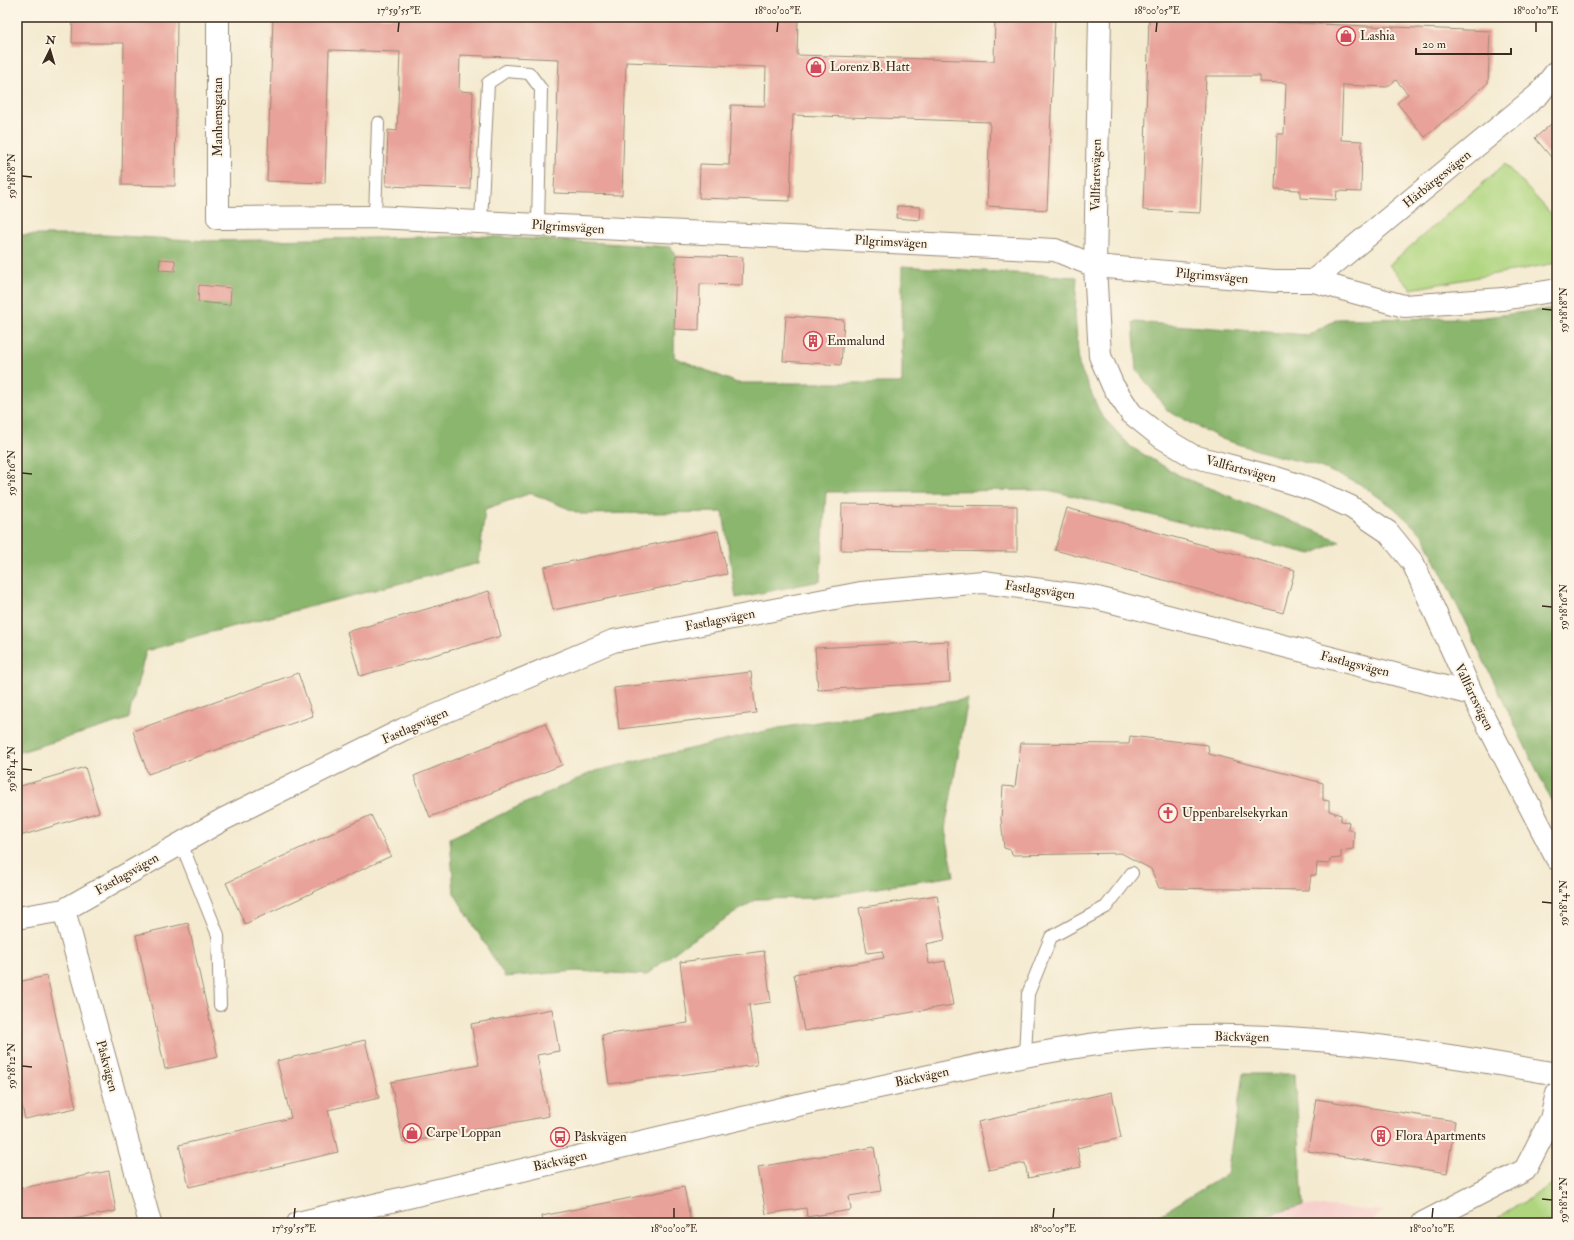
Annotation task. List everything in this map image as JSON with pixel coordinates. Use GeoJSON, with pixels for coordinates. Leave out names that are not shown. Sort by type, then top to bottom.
{"type":"FeatureCollection","features":[{"type":"Feature","properties":{"kind":"street","name":"Manhemsgatan"},"geometry":{"type":"LineString","coordinates":[[218,17],[218,218]]}},
{"type":"Feature","properties":{"kind":"street","name":"Vallfartsvägen"},"geometry":{"type":"LineString","coordinates":[[1100,17],[1095,266],[1100,356],[1113,386],[1131,413],[1161,437],[1193,456],[1276,478],[1314,490],[1351,507],[1388,532],[1413,563],[1472,694],[1557,859]]}},
{"type":"Feature","properties":{"kind":"street","name":"Härbärgesvägen"},"geometry":{"type":"LineString","coordinates":[[1313,281],[1539,94],[1557,71]]}},
{"type":"Feature","properties":{"kind":"street","name":"Pilgrimsvägen"},"geometry":{"type":"LineString","coordinates":[[218,218],[375,217],[1055,250],[1095,266],[1275,282],[1313,281],[1404,306],[1503,299],[1557,290]]}},
{"type":"Feature","properties":{"kind":"street","name":"Fastlagsvägen"},"geometry":{"type":"LineString","coordinates":[[17,918],[64,910],[224,819],[404,730],[613,641],[862,593],[983,582],[1093,597],[1472,694]]}},
{"type":"Feature","properties":{"kind":"street","name":"Påskvägen"},"geometry":{"type":"LineString","coordinates":[[64,910],[150,1223]]}},
{"type":"Feature","properties":{"kind":"street","name":"Bäckvägen"},"geometry":{"type":"LineString","coordinates":[[298,1223],[836,1096],[1025,1056],[1095,1045],[1166,1037],[1237,1036],[1308,1039],[1389,1047],[1500,1063],[1557,1074]]}},
{"type":"Feature","properties":{"kind":"street"},"geometry":{"type":"LineString","coordinates":[[1423,1223],[1525,1170],[1551,1119],[1557,1093]]}},
{"type":"Feature","properties":{"kind":"lane"},"geometry":{"type":"LineString","coordinates":[[481,222],[488,84],[506,71],[529,73],[541,89],[538,225]]}},
{"type":"Feature","properties":{"kind":"lane"},"geometry":{"type":"LineString","coordinates":[[375,217],[378,123]]}},
{"type":"Feature","properties":{"kind":"lane"},"geometry":{"type":"LineString","coordinates":[[181,843],[218,935],[220,1005]]}},
{"type":"Feature","properties":{"kind":"lane"},"geometry":{"type":"LineString","coordinates":[[1025,1056],[1028,994],[1051,937],[1106,907],[1132,873]]}},
{"type":"Feature","properties":{"kind":"shaded area"},"geometry":{"type":"Polygon","coordinates":[[[1303,1205],[1384,1211],[1368,1223],[1245,1223],[1303,1205]]]}},
{"type":"Feature","properties":{"kind":"green space"},"geometry":{"type":"Polygon","coordinates":[[[1505,164],[1557,220],[1557,263],[1411,289],[1389,265],[1505,164]]]}},
{"type":"Feature","properties":{"kind":"green space"},"geometry":{"type":"Polygon","coordinates":[[[17,235],[104,235],[208,241],[482,236],[671,247],[676,255],[674,357],[737,383],[902,383],[902,266],[1077,277],[1075,314],[1079,365],[1101,415],[1131,447],[1182,477],[1340,541],[1311,554],[1048,490],[826,492],[820,581],[736,598],[723,512],[581,514],[531,493],[485,509],[479,563],[200,635],[146,651],[128,719],[17,753],[17,235]]]}},
{"type":"Feature","properties":{"kind":"green space"},"geometry":{"type":"Polygon","coordinates":[[[1557,308],[1557,625],[1552,673],[1557,681],[1557,812],[1423,535],[1393,507],[1360,484],[1315,465],[1270,454],[1222,439],[1168,411],[1137,370],[1133,322],[1308,335],[1338,319],[1478,318],[1557,308]]]}},
{"type":"Feature","properties":{"kind":"green space"},"geometry":{"type":"Polygon","coordinates":[[[968,699],[945,829],[954,876],[814,898],[757,899],[687,943],[646,975],[577,971],[505,977],[454,893],[450,838],[595,771],[779,728],[968,699]]]}},
{"type":"Feature","properties":{"kind":"green space"},"geometry":{"type":"Polygon","coordinates":[[[1243,1074],[1295,1074],[1303,1205],[1245,1223],[1146,1223],[1227,1174],[1243,1074]]]}},
{"type":"Feature","properties":{"kind":"green space"},"geometry":{"type":"Polygon","coordinates":[[[1557,1172],[1557,1223],[1489,1223],[1551,1185],[1557,1172]]]}},
{"type":"Feature","properties":{"kind":"building"},"geometry":{"type":"Polygon","coordinates":[[[73,17],[177,19],[175,186],[122,185],[124,43],[72,43],[73,17]]]}},
{"type":"Feature","properties":{"kind":"building"},"geometry":{"type":"Polygon","coordinates":[[[317,17],[798,17],[797,55],[994,61],[995,17],[1055,17],[1047,210],[987,206],[990,122],[793,115],[790,201],[699,198],[700,164],[729,165],[731,105],[765,106],[766,67],[626,62],[622,195],[554,193],[559,59],[460,55],[459,91],[473,92],[470,189],[386,186],[388,130],[397,131],[400,52],[329,50],[325,183],[267,181],[273,18],[317,19],[317,17]]]}},
{"type":"Feature","properties":{"kind":"building"},"geometry":{"type":"Polygon","coordinates":[[[1149,17],[1490,31],[1488,83],[1425,137],[1397,103],[1408,94],[1396,80],[1387,87],[1343,85],[1341,140],[1362,141],[1361,192],[1337,191],[1336,200],[1300,198],[1300,190],[1275,189],[1277,134],[1284,134],[1286,83],[1260,82],[1260,76],[1206,76],[1200,213],[1143,210],[1149,17]]]}},
{"type":"Feature","properties":{"kind":"building"},"geometry":{"type":"Polygon","coordinates":[[[1557,119],[1557,164],[1535,138],[1557,119]]]}},
{"type":"Feature","properties":{"kind":"building"},"geometry":{"type":"Polygon","coordinates":[[[897,206],[921,207],[920,220],[896,218],[897,206]]]}},
{"type":"Feature","properties":{"kind":"building"},"geometry":{"type":"Polygon","coordinates":[[[676,255],[743,257],[742,285],[700,284],[699,330],[674,329],[676,255]]]}},
{"type":"Feature","properties":{"kind":"building"},"geometry":{"type":"Polygon","coordinates":[[[160,259],[175,260],[175,271],[159,270],[160,259]]]}},
{"type":"Feature","properties":{"kind":"building"},"geometry":{"type":"Polygon","coordinates":[[[199,285],[231,288],[230,305],[198,302],[199,285]]]}},
{"type":"Feature","properties":{"kind":"building","name":"Emmalund"},"geometry":{"type":"Polygon","coordinates":[[[786,316],[844,320],[841,365],[783,361],[786,316]]]}},
{"type":"Feature","properties":{"kind":"building"},"geometry":{"type":"Polygon","coordinates":[[[842,504],[1017,506],[1017,552],[841,550],[842,504]]]}},
{"type":"Feature","properties":{"kind":"building"},"geometry":{"type":"Polygon","coordinates":[[[1067,508],[1295,570],[1283,613],[1055,550],[1067,508]]]}},
{"type":"Feature","properties":{"kind":"building"},"geometry":{"type":"Polygon","coordinates":[[[718,531],[727,574],[553,610],[544,567],[718,531]]]}},
{"type":"Feature","properties":{"kind":"building"},"geometry":{"type":"Polygon","coordinates":[[[489,591],[501,636],[360,676],[347,632],[489,591]]]}},
{"type":"Feature","properties":{"kind":"building"},"geometry":{"type":"Polygon","coordinates":[[[948,641],[950,682],[818,690],[815,648],[948,641]]]}},
{"type":"Feature","properties":{"kind":"building"},"geometry":{"type":"Polygon","coordinates":[[[751,672],[756,713],[619,729],[614,688],[751,672]]]}},
{"type":"Feature","properties":{"kind":"building"},"geometry":{"type":"Polygon","coordinates":[[[298,673],[313,716],[148,774],[133,731],[298,673]]]}},
{"type":"Feature","properties":{"kind":"building"},"geometry":{"type":"Polygon","coordinates":[[[545,723],[562,765],[430,817],[414,776],[545,723]]]}},
{"type":"Feature","properties":{"kind":"building","name":"Uppenbarelsekyrkan"},"geometry":{"type":"Polygon","coordinates":[[[1130,736],[1208,745],[1209,754],[1323,783],[1323,800],[1329,801],[1329,811],[1341,815],[1341,821],[1349,822],[1348,829],[1354,831],[1353,849],[1341,851],[1341,858],[1330,859],[1329,864],[1317,863],[1316,875],[1311,875],[1309,890],[1159,888],[1151,869],[1121,853],[1012,855],[1011,850],[1004,848],[1001,819],[1003,786],[1015,787],[1021,743],[1129,744],[1130,736]]]}},
{"type":"Feature","properties":{"kind":"building"},"geometry":{"type":"Polygon","coordinates":[[[85,767],[99,812],[17,837],[17,787],[85,767]]]}},
{"type":"Feature","properties":{"kind":"building"},"geometry":{"type":"Polygon","coordinates":[[[371,815],[391,856],[245,924],[226,883],[371,815]]]}},
{"type":"Feature","properties":{"kind":"building"},"geometry":{"type":"Polygon","coordinates":[[[937,895],[945,940],[926,944],[929,964],[945,961],[953,1005],[804,1031],[794,974],[884,958],[882,951],[867,953],[859,908],[937,895]]]}},
{"type":"Feature","properties":{"kind":"building"},"geometry":{"type":"Polygon","coordinates":[[[188,923],[218,1057],[165,1069],[136,935],[188,923]]]}},
{"type":"Feature","properties":{"kind":"building"},"geometry":{"type":"Polygon","coordinates":[[[764,951],[771,1002],[749,1005],[757,1065],[609,1084],[602,1035],[688,1023],[680,962],[764,951]]]}},
{"type":"Feature","properties":{"kind":"building"},"geometry":{"type":"Polygon","coordinates":[[[47,976],[76,1108],[25,1119],[17,1085],[17,982],[47,976]]]}},
{"type":"Feature","properties":{"kind":"building"},"geometry":{"type":"Polygon","coordinates":[[[552,1009],[559,1051],[537,1055],[549,1116],[403,1143],[391,1082],[479,1065],[471,1024],[552,1009]]]}},
{"type":"Feature","properties":{"kind":"building"},"geometry":{"type":"Polygon","coordinates":[[[365,1040],[379,1098],[328,1110],[338,1152],[189,1187],[179,1145],[291,1118],[277,1061],[365,1040]]]}},
{"type":"Feature","properties":{"kind":"building"},"geometry":{"type":"Polygon","coordinates":[[[1112,1092],[1121,1138],[1077,1148],[1081,1167],[1028,1178],[1025,1163],[989,1170],[978,1122],[1112,1092]]]}},
{"type":"Feature","properties":{"kind":"building","name":"Flora Apartments"},"geometry":{"type":"Polygon","coordinates":[[[1316,1099],[1455,1121],[1447,1173],[1308,1151],[1316,1099]]]}},
{"type":"Feature","properties":{"kind":"building"},"geometry":{"type":"Polygon","coordinates":[[[874,1147],[881,1191],[849,1196],[851,1210],[807,1217],[806,1208],[766,1214],[758,1167],[874,1147]]]}},
{"type":"Feature","properties":{"kind":"building"},"geometry":{"type":"Polygon","coordinates":[[[109,1171],[116,1211],[53,1223],[17,1223],[17,1189],[109,1171]]]}},
{"type":"Feature","properties":{"kind":"building"},"geometry":{"type":"Polygon","coordinates":[[[684,1187],[691,1223],[543,1223],[542,1216],[684,1187]]]}},
{"type":"Feature","properties":{"kind":"place","name":"Lashia"},"geometry":{"type":"Point","coordinates":[1346,36]}},
{"type":"Feature","properties":{"kind":"place","name":"Lorenz B. Hatt"},"geometry":{"type":"Point","coordinates":[816,67]}},
{"type":"Feature","properties":{"kind":"place","name":"Emmalund"},"geometry":{"type":"Point","coordinates":[813,341]}},
{"type":"Feature","properties":{"kind":"place","name":"Uppenbarelsekyrkan"},"geometry":{"type":"Point","coordinates":[1168,813]}},
{"type":"Feature","properties":{"kind":"place","name":"Carpe Loppan"},"geometry":{"type":"Point","coordinates":[412,1133]}},
{"type":"Feature","properties":{"kind":"place","name":"Flora Apartments"},"geometry":{"type":"Point","coordinates":[1381,1136]}},
{"type":"Feature","properties":{"kind":"place","name":"Påskvägen"},"geometry":{"type":"Point","coordinates":[560,1137]}}]}
